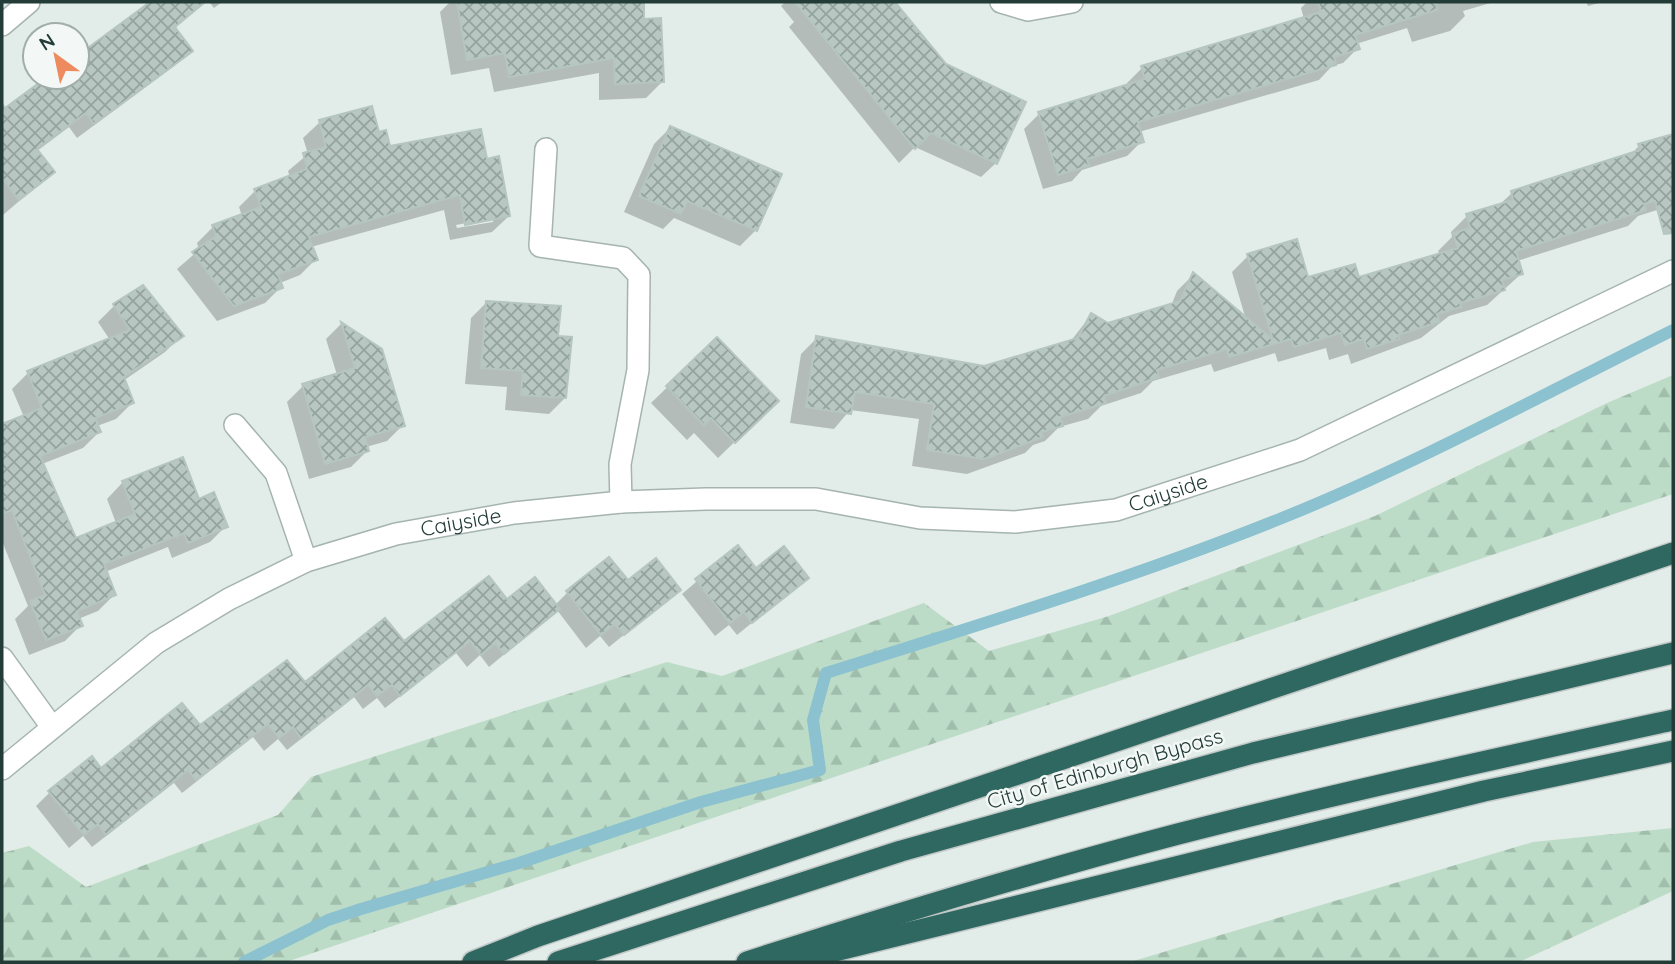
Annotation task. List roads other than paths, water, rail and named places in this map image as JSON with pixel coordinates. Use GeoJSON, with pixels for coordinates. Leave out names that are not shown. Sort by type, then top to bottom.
{"type":"FeatureCollection","features":[{"type":"Feature","properties":{"kind":"highway"},"geometry":{"type":"LineString","coordinates":[[473,962],[538,936],[1673,553]]}},
{"type":"Feature","properties":{"kind":"highway","name":"City of Edinburgh Bypass"},"geometry":{"type":"LineString","coordinates":[[558,962],[901,851],[1214,764],[1673,653]]}},
{"type":"Feature","properties":{"kind":"highway"},"geometry":{"type":"LineString","coordinates":[[747,962],[912,909],[1177,835],[1419,775],[1673,720]]}},
{"type":"Feature","properties":{"kind":"highway"},"geometry":{"type":"LineString","coordinates":[[789,962],[1484,791],[1673,751]]}},
{"type":"Feature","properties":{"kind":"street"},"geometry":{"type":"LineString","coordinates":[[2,25],[29,2]]}},
{"type":"Feature","properties":{"kind":"street"},"geometry":{"type":"LineString","coordinates":[[1001,2],[1028,10],[1072,2]]}},
{"type":"Feature","properties":{"kind":"street"},"geometry":{"type":"LineString","coordinates":[[546,149],[540,246],[622,258],[639,275],[638,370],[621,464],[621,502]]}},
{"type":"Feature","properties":{"kind":"street","name":"Caiyside"},"geometry":{"type":"LineString","coordinates":[[2,769],[156,643],[229,599],[306,561],[396,534],[514,513],[621,502],[816,499],[920,518],[1015,522],[1116,510],[1300,450],[1673,271]]}},
{"type":"Feature","properties":{"kind":"street"},"geometry":{"type":"LineString","coordinates":[[235,425],[276,473],[306,561]]}},
{"type":"Feature","properties":{"kind":"street"},"geometry":{"type":"LineString","coordinates":[[2,657],[52,727]]}},
{"type":"Feature","properties":{"kind":"waterway"},"geometry":{"type":"LineString","coordinates":[[244,962],[328,920],[519,863],[701,802],[820,770],[813,720],[826,673],[1113,581],[1282,518],[1431,452],[1673,330]]}}]}
